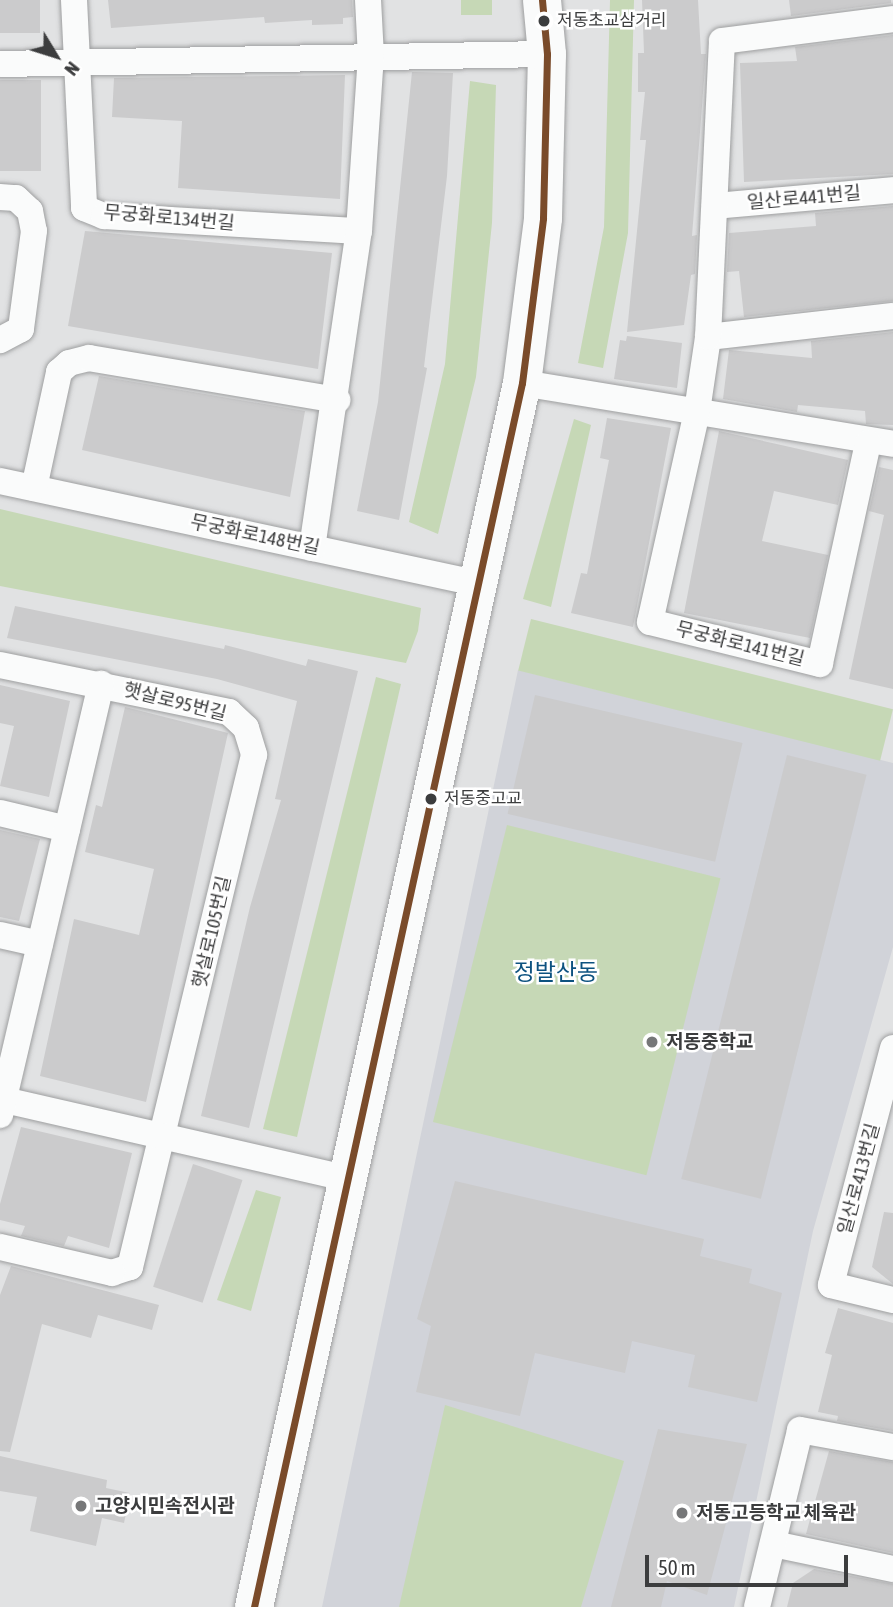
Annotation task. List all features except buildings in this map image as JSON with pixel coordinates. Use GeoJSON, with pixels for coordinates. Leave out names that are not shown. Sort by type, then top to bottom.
{"type":"FeatureCollection","features":[{"type":"Feature","properties":{"kind":"main road"},"geometry":{"type":"LineString","coordinates":[[254,1607],[475,583],[522,383],[543,218],[547,54],[542,0]]}},
{"type":"Feature","properties":{"kind":"street","name":"무궁화로134번길"},"geometry":{"type":"LineString","coordinates":[[74,0],[84,208],[104,216],[359,231]]}},
{"type":"Feature","properties":{"kind":"street"},"geometry":{"type":"LineString","coordinates":[[312,548],[337,400],[359,231],[371,57],[368,0]]}},
{"type":"Feature","properties":{"kind":"street","name":"무궁화로141번길"},"geometry":{"type":"LineString","coordinates":[[522,383],[697,411],[881,444],[820,664],[650,622],[697,411],[708,337],[722,41],[893,19]]}},
{"type":"Feature","properties":{"kind":"street"},"geometry":{"type":"LineString","coordinates":[[0,64],[547,54]]}},
{"type":"Feature","properties":{"kind":"street","name":"일산로441번길"},"geometry":{"type":"LineString","coordinates":[[716,206],[893,190]]}},
{"type":"Feature","properties":{"kind":"street"},"geometry":{"type":"LineString","coordinates":[[0,197],[16,198],[30,211],[34,231],[21,328],[5,339]]}},
{"type":"Feature","properties":{"kind":"street"},"geometry":{"type":"LineString","coordinates":[[708,337],[893,316]]}},
{"type":"Feature","properties":{"kind":"street"},"geometry":{"type":"LineString","coordinates":[[34,488],[59,372],[69,363],[89,358],[337,400]]}},
{"type":"Feature","properties":{"kind":"street","name":"무궁화로148번길"},"geometry":{"type":"LineString","coordinates":[[0,481],[475,583]]}},
{"type":"Feature","properties":{"kind":"street","name":"햇살로95번길"},"geometry":{"type":"LineString","coordinates":[[0,664],[229,712],[246,728]]}},
{"type":"Feature","properties":{"kind":"street","name":"햇살로95번길"},"geometry":{"type":"LineString","coordinates":[[1,1105],[101,684]]}},
{"type":"Feature","properties":{"kind":"street","name":"햇살로105번길"},"geometry":{"type":"LineString","coordinates":[[0,1247],[112,1273],[130,1267],[165,1136],[254,755],[246,728]]}},
{"type":"Feature","properties":{"kind":"street"},"geometry":{"type":"LineString","coordinates":[[0,813],[67,829]]}},
{"type":"Feature","properties":{"kind":"street"},"geometry":{"type":"LineString","coordinates":[[0,935],[40,943]]}},
{"type":"Feature","properties":{"kind":"street","name":"일산로413번길"},"geometry":{"type":"LineString","coordinates":[[891,1065],[831,1285],[893,1300]]}},
{"type":"Feature","properties":{"kind":"street"},"geometry":{"type":"LineString","coordinates":[[1,1105],[165,1136],[346,1178]]}},
{"type":"Feature","properties":{"kind":"street"},"geometry":{"type":"LineString","coordinates":[[757,1607],[800,1430],[893,1447]]}},
{"type":"Feature","properties":{"kind":"street"},"geometry":{"type":"LineString","coordinates":[[773,1544],[893,1569]]}},
{"type":"Feature","properties":{"kind":"shaded area"},"geometry":{"type":"Polygon","coordinates":[[[518,670],[893,763],[893,947],[813,1231],[734,1607],[322,1607],[518,670]]]}},
{"type":"Feature","properties":{"kind":"green space"},"geometry":{"type":"Polygon","coordinates":[[[461,0],[492,0],[492,15],[461,15],[461,0]]]}},
{"type":"Feature","properties":{"kind":"green space"},"geometry":{"type":"Polygon","coordinates":[[[610,0],[634,0],[628,233],[603,368],[578,363],[604,227],[610,0]]]}},
{"type":"Feature","properties":{"kind":"green space"},"geometry":{"type":"Polygon","coordinates":[[[470,81],[496,85],[492,223],[476,377],[438,534],[409,522],[445,364],[470,81]]]}},
{"type":"Feature","properties":{"kind":"green space"},"geometry":{"type":"Polygon","coordinates":[[[574,419],[591,425],[551,607],[523,599],[574,419]]]}},
{"type":"Feature","properties":{"kind":"green space"},"geometry":{"type":"Polygon","coordinates":[[[0,509],[421,608],[418,631],[406,663],[0,586],[0,509]]]}},
{"type":"Feature","properties":{"kind":"green space"},"geometry":{"type":"Polygon","coordinates":[[[531,619],[893,709],[880,761],[518,670],[531,619]]]}},
{"type":"Feature","properties":{"kind":"green space"},"geometry":{"type":"Polygon","coordinates":[[[376,677],[401,684],[297,1137],[263,1129],[376,677]]]}},
{"type":"Feature","properties":{"kind":"green space"},"geometry":{"type":"Polygon","coordinates":[[[507,825],[720,878],[646,1175],[433,1122],[507,825]]]}},
{"type":"Feature","properties":{"kind":"green space"},"geometry":{"type":"Polygon","coordinates":[[[256,1190],[281,1197],[251,1311],[217,1300],[256,1190]]]}},
{"type":"Feature","properties":{"kind":"green space"},"geometry":{"type":"Polygon","coordinates":[[[445,1405],[624,1461],[581,1607],[399,1607],[445,1405]]]}},
{"type":"Feature","properties":{"kind":"transit line"},"geometry":{"type":"LineString","coordinates":[[254,1607],[522,383],[543,218],[547,54],[542,0]]}},
{"type":"Feature","properties":{"kind":"place","name":"저동초교삼거리"},"geometry":{"type":"Point","coordinates":[544,21]}},
{"type":"Feature","properties":{"kind":"place","name":"저동중고교"},"geometry":{"type":"Point","coordinates":[431,799]}},
{"type":"Feature","properties":{"kind":"place","name":"저동중학교"},"geometry":{"type":"Point","coordinates":[652,1042]}},
{"type":"Feature","properties":{"kind":"place","name":"고양시민속전시관"},"geometry":{"type":"Point","coordinates":[81,1506]}},
{"type":"Feature","properties":{"kind":"place","name":"저동고등학교 체육관"},"geometry":{"type":"Point","coordinates":[682,1513]}},
{"type":"Feature","properties":{"kind":"district","name":"정발산동"},"geometry":{"type":"Point","coordinates":[556,972]}}]}
